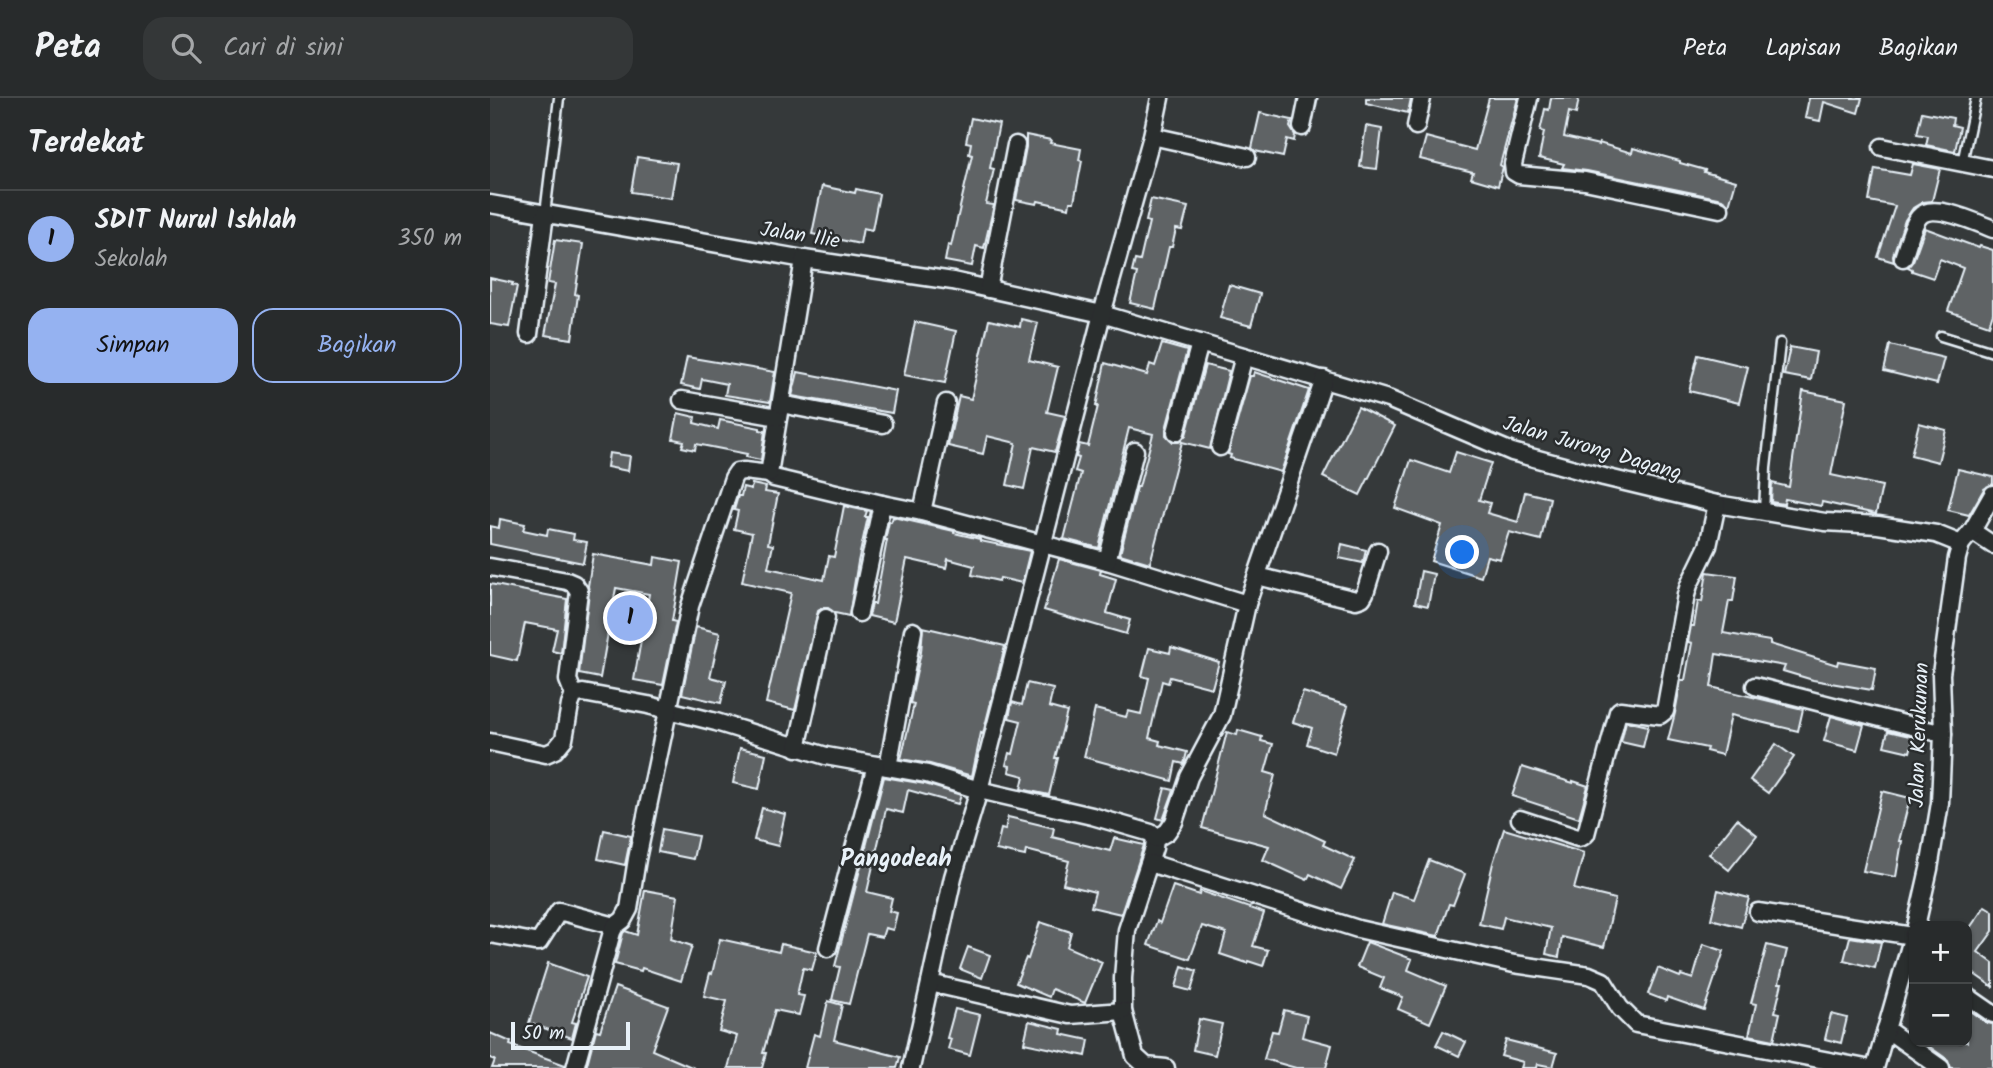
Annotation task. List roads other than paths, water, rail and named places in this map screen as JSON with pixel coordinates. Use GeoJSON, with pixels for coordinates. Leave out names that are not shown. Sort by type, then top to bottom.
{"type":"FeatureCollection","features":[{"type":"Feature","properties":{"kind":"street"},"geometry":{"type":"LineString","coordinates":[[912,1068],[954,877],[1160,98]]}},
{"type":"Feature","properties":{"kind":"street"},"geometry":{"type":"LineString","coordinates":[[1302,127],[1308,98]]}},
{"type":"Feature","properties":{"kind":"street"},"geometry":{"type":"LineString","coordinates":[[1416,126],[1422,98]]}},
{"type":"Feature","properties":{"kind":"street"},"geometry":{"type":"LineString","coordinates":[[1529,98],[1513,164],[1514,172],[1519,175],[1585,181],[1720,209]]}},
{"type":"Feature","properties":{"kind":"street"},"geometry":{"type":"LineString","coordinates":[[1152,136],[1247,157]]}},
{"type":"Feature","properties":{"kind":"street"},"geometry":{"type":"LineString","coordinates":[[988,289],[1016,145]]}},
{"type":"Feature","properties":{"kind":"street"},"geometry":{"type":"LineString","coordinates":[[1882,147],[1993,169]]}},
{"type":"Feature","properties":{"kind":"street","name":"Jalan Ilie"},"geometry":{"type":"LineString","coordinates":[[492,204],[804,259],[953,281],[1102,314]]}},
{"type":"Feature","properties":{"kind":"street"},"geometry":{"type":"LineString","coordinates":[[490,221],[492,204]]}},
{"type":"Feature","properties":{"kind":"street"},"geometry":{"type":"LineString","coordinates":[[1903,258],[1918,218],[1925,212],[1950,214],[1993,229]]}},
{"type":"Feature","properties":{"kind":"street"},"geometry":{"type":"LineString","coordinates":[[529,334],[545,214]]}},
{"type":"Feature","properties":{"kind":"street"},"geometry":{"type":"LineString","coordinates":[[769,474],[804,259]]}},
{"type":"Feature","properties":{"kind":"street","name":"Jalan Jurong Dagang"},"geometry":{"type":"LineString","coordinates":[[1102,314],[1388,399],[1512,452],[1604,477],[1717,504],[1825,522],[1878,525],[1936,534],[1961,544]]}},
{"type":"Feature","properties":{"kind":"street"},"geometry":{"type":"LineString","coordinates":[[1176,432],[1200,343]]}},
{"type":"Feature","properties":{"kind":"street"},"geometry":{"type":"LineString","coordinates":[[1220,447],[1244,356]]}},
{"type":"Feature","properties":{"kind":"street"},"geometry":{"type":"LineString","coordinates":[[1155,839],[1167,832],[1174,822],[1189,777],[1222,715],[1247,604],[1324,379]]}},
{"type":"Feature","properties":{"kind":"street"},"geometry":{"type":"LineString","coordinates":[[682,400],[883,425]]}},
{"type":"Feature","properties":{"kind":"street"},"geometry":{"type":"LineString","coordinates":[[922,512],[946,403]]}},
{"type":"Feature","properties":{"kind":"street"},"geometry":{"type":"LineString","coordinates":[[1107,561],[1135,451]]}},
{"type":"Feature","properties":{"kind":"street"},"geometry":{"type":"LineString","coordinates":[[575,1068],[611,932],[629,909],[690,606],[737,472],[769,474],[774,478],[881,505],[922,512],[1107,561],[1247,604]]}},
{"type":"Feature","properties":{"kind":"street"},"geometry":{"type":"LineString","coordinates":[[1961,544],[1972,531],[1993,495]]}},
{"type":"Feature","properties":{"kind":"street"},"geometry":{"type":"LineString","coordinates":[[1520,819],[1577,838],[1583,837],[1618,712],[1620,710],[1660,715],[1665,711],[1686,595],[1708,546],[1717,504]]}},
{"type":"Feature","properties":{"kind":"street"},"geometry":{"type":"LineString","coordinates":[[859,613],[881,505]]}},
{"type":"Feature","properties":{"kind":"street"},"geometry":{"type":"LineString","coordinates":[[1972,531],[1993,545]]}},
{"type":"Feature","properties":{"kind":"street","name":"Jalan Kerukunan"},"geometry":{"type":"LineString","coordinates":[[1916,921],[1929,869],[1940,803],[1943,734],[1941,674],[1961,544]]}},
{"type":"Feature","properties":{"kind":"street"},"geometry":{"type":"LineString","coordinates":[[1256,576],[1356,600],[1362,598],[1365,593],[1378,551]]}},
{"type":"Feature","properties":{"kind":"street"},"geometry":{"type":"LineString","coordinates":[[490,567],[567,581],[574,584],[579,591],[568,680],[574,695],[564,739],[555,750],[546,754],[490,742]]}},
{"type":"Feature","properties":{"kind":"street"},"geometry":{"type":"LineString","coordinates":[[797,748],[826,618]]}},
{"type":"Feature","properties":{"kind":"street"},"geometry":{"type":"LineString","coordinates":[[828,948],[882,766],[913,631]]}},
{"type":"Feature","properties":{"kind":"street"},"geometry":{"type":"LineString","coordinates":[[1755,686],[1943,734]]}},
{"type":"Feature","properties":{"kind":"street"},"geometry":{"type":"LineString","coordinates":[[574,695],[583,693],[668,710],[826,756],[927,774],[979,790],[1092,816],[1150,833],[1155,839],[1154,848],[1127,930],[1123,1011],[1135,1056],[1146,1066],[1166,1068]]}},
{"type":"Feature","properties":{"kind":"street"},"geometry":{"type":"LineString","coordinates":[[1150,863],[1358,929],[1514,964],[1589,975],[1602,981],[1620,1008],[1636,1024],[1866,1068]]}},
{"type":"Feature","properties":{"kind":"street"},"geometry":{"type":"LineString","coordinates":[[490,934],[539,942],[559,911],[615,926]]}},
{"type":"Feature","properties":{"kind":"street"},"geometry":{"type":"LineString","coordinates":[[1758,912],[1909,930]]}},
{"type":"Feature","properties":{"kind":"street","name":"Jalan Kerukunan"},"geometry":{"type":"LineString","coordinates":[[1875,1068],[1909,964]]}},
{"type":"Feature","properties":{"kind":"street"},"geometry":{"type":"LineString","coordinates":[[930,983],[1070,1015],[1123,1011]]}},
{"type":"Feature","properties":{"kind":"street"},"geometry":{"type":"LineString","coordinates":[[1972,999],[1993,1014]]}},
{"type":"Feature","properties":{"kind":"street"},"geometry":{"type":"LineString","coordinates":[[1886,1029],[1941,1068]]}},
{"type":"Feature","properties":{"kind":"lane"},"geometry":{"type":"LineString","coordinates":[[545,214],[559,98]]}},
{"type":"Feature","properties":{"kind":"lane"},"geometry":{"type":"LineString","coordinates":[[1962,163],[1976,98]]}},
{"type":"Feature","properties":{"kind":"lane"},"geometry":{"type":"LineString","coordinates":[[1941,336],[1993,352]]}},
{"type":"Feature","properties":{"kind":"lane"},"geometry":{"type":"LineString","coordinates":[[1764,512],[1766,468],[1780,343]]}},
{"type":"Feature","properties":{"kind":"place","name":"SDIT Nurul Ishlah"},"geometry":{"type":"Point","coordinates":[630,618]}},
{"type":"Feature","properties":{"kind":"district","name":"Pangodeah"},"geometry":{"type":"Point","coordinates":[896,859]}}]}
